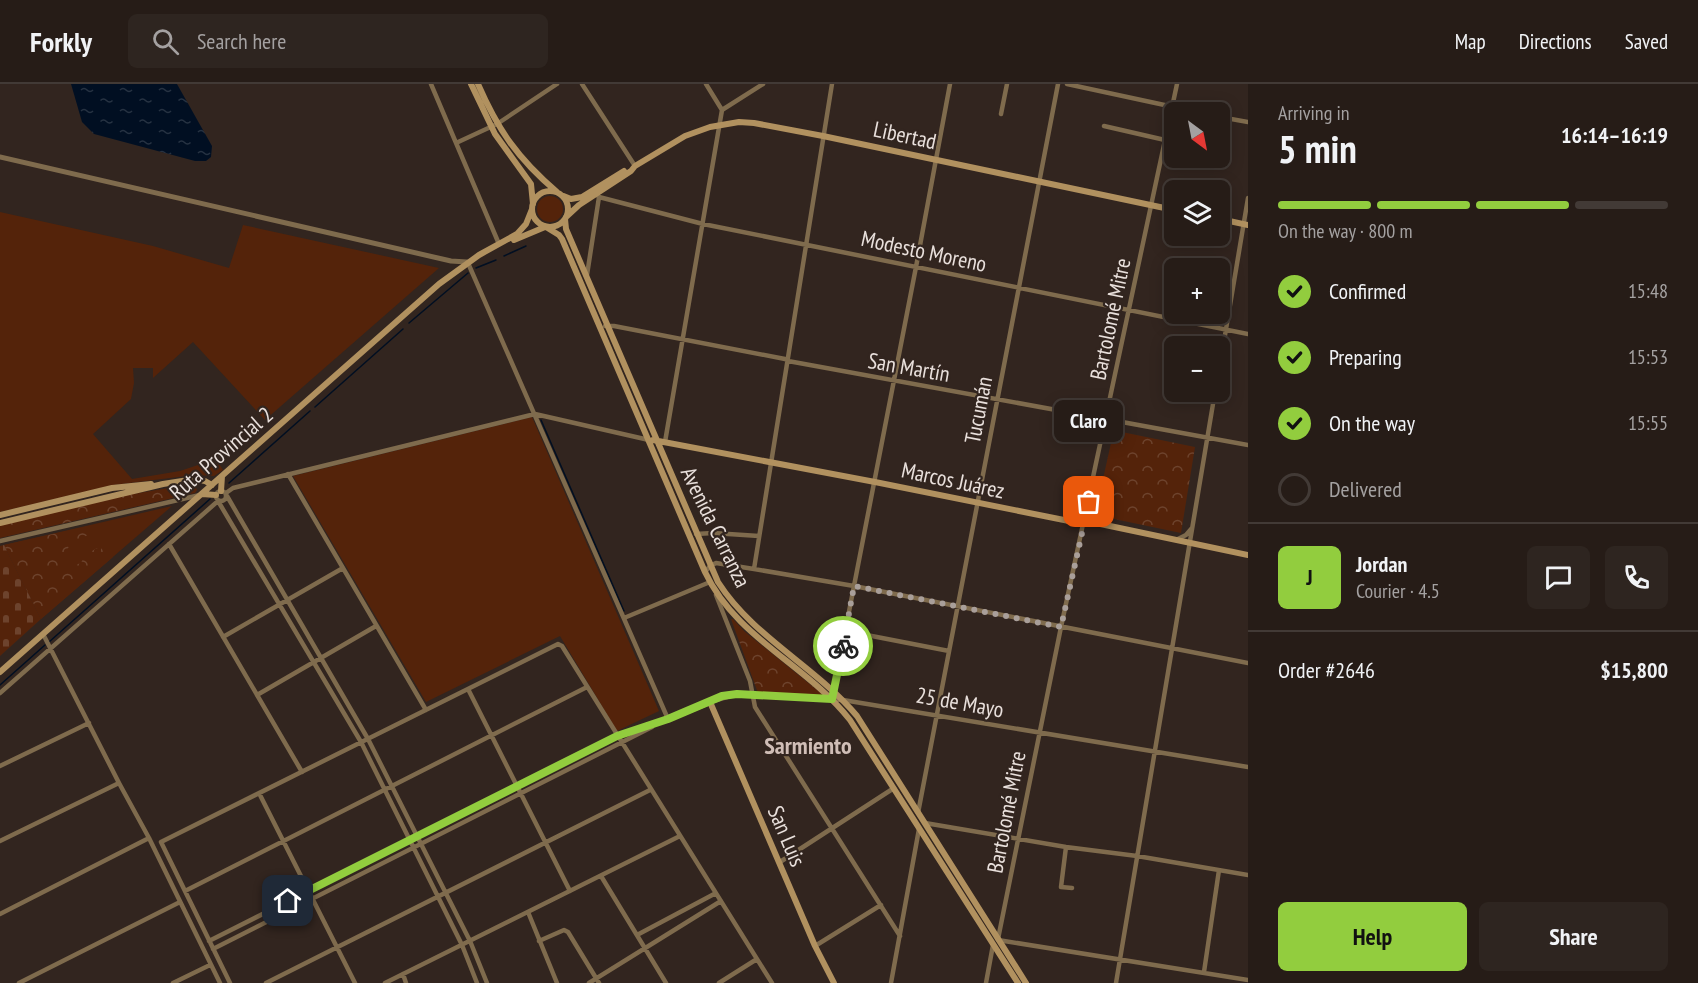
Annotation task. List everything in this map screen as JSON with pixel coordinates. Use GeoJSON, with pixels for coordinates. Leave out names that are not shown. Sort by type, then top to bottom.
{"type":"FeatureCollection","features":[{"type":"Feature","properties":{"kind":"main road"},"geometry":{"type":"LineString","coordinates":[[471,84],[494,126],[531,184],[534,219],[545,227]]}},
{"type":"Feature","properties":{"kind":"main road"},"geometry":{"type":"LineString","coordinates":[[467,262],[545,227],[558,225],[565,218],[567,205],[558,193],[522,159],[494,126],[478,84]]}},
{"type":"Feature","properties":{"kind":"main road","name":"Libertad"},"geometry":{"type":"LineString","coordinates":[[558,193],[571,199],[582,196],[685,136],[719,124],[739,122],[823,136],[1164,208]]}},
{"type":"Feature","properties":{"kind":"main road","name":"Libertad"},"geometry":{"type":"LineString","coordinates":[[565,218],[573,209],[597,195],[635,166]]}},
{"type":"Feature","properties":{"kind":"main road"},"geometry":{"type":"LineString","coordinates":[[467,262],[517,234],[526,224],[532,207],[542,194],[558,193]]}},
{"type":"Feature","properties":{"kind":"main road","name":"Avenida Carranza"},"geometry":{"type":"LineString","coordinates":[[565,218],[566,229],[603,326]]}},
{"type":"Feature","properties":{"kind":"main road"},"geometry":{"type":"LineString","coordinates":[[1230,221],[1246,225]]}},
{"type":"Feature","properties":{"kind":"main road","name":"Avenida Carranza"},"geometry":{"type":"LineString","coordinates":[[545,227],[562,239],[603,326],[708,569],[742,614],[833,696],[894,788],[922,825],[996,942],[1026,983]]}},
{"type":"Feature","properties":{"kind":"main road","name":"Ruta Provincial 2"},"geometry":{"type":"LineString","coordinates":[[0,672],[420,300],[467,262]]}},
{"type":"Feature","properties":{"kind":"main road","name":"Avenida Carranza"},"geometry":{"type":"LineString","coordinates":[[652,440],[696,534],[712,585],[738,620],[833,696],[843,700],[857,716],[918,813],[922,825]]}},
{"type":"Feature","properties":{"kind":"main road","name":"Marcos Juárez"},"geometry":{"type":"LineString","coordinates":[[652,440],[978,504],[1080,523],[1091,522],[1248,555]]}},
{"type":"Feature","properties":{"kind":"main road"},"geometry":{"type":"LineString","coordinates":[[202,494],[222,495],[222,476]]}},
{"type":"Feature","properties":{"kind":"main road"},"geometry":{"type":"LineString","coordinates":[[0,523],[163,484],[195,479],[212,485]]}},
{"type":"Feature","properties":{"kind":"main road"},"geometry":{"type":"LineString","coordinates":[[0,515],[112,488],[163,484]]}},
{"type":"Feature","properties":{"kind":"main road"},"geometry":{"type":"LineString","coordinates":[[668,719],[710,702]]}},
{"type":"Feature","properties":{"kind":"main road","name":"San Luis"},"geometry":{"type":"LineString","coordinates":[[710,702],[834,983]]}},
{"type":"Feature","properties":{"kind":"main road","name":"Avenida Carranza"},"geometry":{"type":"LineString","coordinates":[[996,942],[1018,983]]}},
{"type":"Feature","properties":{"kind":"street"},"geometry":{"type":"LineString","coordinates":[[431,84],[499,244]]}},
{"type":"Feature","properties":{"kind":"street"},"geometry":{"type":"LineString","coordinates":[[456,143],[494,126],[557,84]]}},
{"type":"Feature","properties":{"kind":"street"},"geometry":{"type":"LineString","coordinates":[[582,84],[635,166]]}},
{"type":"Feature","properties":{"kind":"street"},"geometry":{"type":"LineString","coordinates":[[665,442],[722,110],[706,84]]}},
{"type":"Feature","properties":{"kind":"street"},"geometry":{"type":"LineString","coordinates":[[722,110],[763,84]]}},
{"type":"Feature","properties":{"kind":"street"},"geometry":{"type":"LineString","coordinates":[[754,569],[832,84]]}},
{"type":"Feature","properties":{"kind":"street"},"geometry":{"type":"LineString","coordinates":[[710,702],[729,695],[833,696],[950,84]]}},
{"type":"Feature","properties":{"kind":"street"},"geometry":{"type":"LineString","coordinates":[[1000,114],[1007,84]]}},
{"type":"Feature","properties":{"kind":"street","name":"Tucumán"},"geometry":{"type":"LineString","coordinates":[[918,813],[1058,84]]}},
{"type":"Feature","properties":{"kind":"street"},"geometry":{"type":"LineString","coordinates":[[1067,84],[1164,106]]}},
{"type":"Feature","properties":{"kind":"street","name":"Bartolomé Mitre"},"geometry":{"type":"LineString","coordinates":[[1173,102],[1177,84]]}},
{"type":"Feature","properties":{"kind":"street"},"geometry":{"type":"LineString","coordinates":[[1230,119],[1248,122]]}},
{"type":"Feature","properties":{"kind":"street"},"geometry":{"type":"LineString","coordinates":[[1104,126],[1164,140]]}},
{"type":"Feature","properties":{"kind":"street","name":"Bartolomé Mitre"},"geometry":{"type":"LineString","coordinates":[[986,983],[1164,145]]}},
{"type":"Feature","properties":{"kind":"street"},"geometry":{"type":"LineString","coordinates":[[0,156],[452,261],[467,262],[668,719]]}},
{"type":"Feature","properties":{"kind":"street"},"geometry":{"type":"LineString","coordinates":[[586,277],[597,195]]}},
{"type":"Feature","properties":{"kind":"street","name":"Modesto Moreno"},"geometry":{"type":"LineString","coordinates":[[597,195],[703,224],[1248,334]]}},
{"type":"Feature","properties":{"kind":"street"},"geometry":{"type":"LineString","coordinates":[[1225,336],[1246,225],[1248,198]]}},
{"type":"Feature","properties":{"kind":"street","name":"San Martín"},"geometry":{"type":"LineString","coordinates":[[603,326],[1248,446]]}},
{"type":"Feature","properties":{"kind":"street"},"geometry":{"type":"LineString","coordinates":[[1116,983],[1213,402]]}},
{"type":"Feature","properties":{"kind":"street"},"geometry":{"type":"LineString","coordinates":[[0,693],[222,495],[233,488],[535,414],[652,440]]}},
{"type":"Feature","properties":{"kind":"street"},"geometry":{"type":"LineString","coordinates":[[288,474],[426,710]]}},
{"type":"Feature","properties":{"kind":"street"},"geometry":{"type":"LineString","coordinates":[[0,541],[202,494]]}},
{"type":"Feature","properties":{"kind":"street"},"geometry":{"type":"LineString","coordinates":[[222,495],[368,739],[470,941],[487,983]]}},
{"type":"Feature","properties":{"kind":"street"},"geometry":{"type":"LineString","coordinates":[[222,495],[280,604],[362,742],[462,945],[477,983]]}},
{"type":"Feature","properties":{"kind":"street"},"geometry":{"type":"LineString","coordinates":[[1172,540],[1183,537],[1193,526]]}},
{"type":"Feature","properties":{"kind":"street"},"geometry":{"type":"LineString","coordinates":[[696,534],[759,536]]}},
{"type":"Feature","properties":{"kind":"street"},"geometry":{"type":"LineString","coordinates":[[169,544],[302,772]]}},
{"type":"Feature","properties":{"kind":"street"},"geometry":{"type":"LineString","coordinates":[[708,569],[716,563],[854,586],[1248,663]]}},
{"type":"Feature","properties":{"kind":"street"},"geometry":{"type":"LineString","coordinates":[[224,637],[343,568]]}},
{"type":"Feature","properties":{"kind":"street"},"geometry":{"type":"LineString","coordinates":[[624,618],[712,585],[750,681],[755,707],[900,936]]}},
{"type":"Feature","properties":{"kind":"street"},"geometry":{"type":"LineString","coordinates":[[257,695],[376,626]]}},
{"type":"Feature","properties":{"kind":"street"},"geometry":{"type":"LineString","coordinates":[[846,631],[949,651]]}},
{"type":"Feature","properties":{"kind":"street"},"geometry":{"type":"LineString","coordinates":[[43,634],[149,838],[220,983]]}},
{"type":"Feature","properties":{"kind":"street"},"geometry":{"type":"LineString","coordinates":[[230,983],[161,842],[558,644],[562,646],[772,983]]}},
{"type":"Feature","properties":{"kind":"street"},"geometry":{"type":"LineString","coordinates":[[185,891],[587,687]]}},
{"type":"Feature","properties":{"kind":"street"},"geometry":{"type":"LineString","coordinates":[[468,688],[570,891]]}},
{"type":"Feature","properties":{"kind":"street","name":"25 de Mayo"},"geometry":{"type":"LineString","coordinates":[[843,700],[1248,767]]}},
{"type":"Feature","properties":{"kind":"street"},"geometry":{"type":"LineString","coordinates":[[211,945],[308,891],[617,736],[668,719]]}},
{"type":"Feature","properties":{"kind":"street"},"geometry":{"type":"LineString","coordinates":[[202,949],[312,898],[668,719]]}},
{"type":"Feature","properties":{"kind":"street"},"geometry":{"type":"LineString","coordinates":[[0,766],[89,723]]}},
{"type":"Feature","properties":{"kind":"street"},"geometry":{"type":"LineString","coordinates":[[0,841],[119,783]]}},
{"type":"Feature","properties":{"kind":"street"},"geometry":{"type":"LineString","coordinates":[[780,862],[894,788]]}},
{"type":"Feature","properties":{"kind":"street"},"geometry":{"type":"LineString","coordinates":[[266,983],[650,790]]}},
{"type":"Feature","properties":{"kind":"street"},"geometry":{"type":"LineString","coordinates":[[259,793],[355,983]]}},
{"type":"Feature","properties":{"kind":"street"},"geometry":{"type":"LineString","coordinates":[[891,983],[922,825],[1017,837],[1066,847],[1137,856],[1248,875]]}},
{"type":"Feature","properties":{"kind":"street"},"geometry":{"type":"LineString","coordinates":[[385,983],[680,836]]}},
{"type":"Feature","properties":{"kind":"street"},"geometry":{"type":"LineString","coordinates":[[0,914],[149,838]]}},
{"type":"Feature","properties":{"kind":"street"},"geometry":{"type":"LineString","coordinates":[[1066,847],[1061,887],[1072,888]]}},
{"type":"Feature","properties":{"kind":"street"},"geometry":{"type":"LineString","coordinates":[[1204,972],[1219,870]]}},
{"type":"Feature","properties":{"kind":"street"},"geometry":{"type":"LineString","coordinates":[[601,876],[666,983]]}},
{"type":"Feature","properties":{"kind":"street"},"geometry":{"type":"LineString","coordinates":[[637,935],[716,893]]}},
{"type":"Feature","properties":{"kind":"street"},"geometry":{"type":"LineString","coordinates":[[589,983],[598,981],[645,948],[721,901]]}},
{"type":"Feature","properties":{"kind":"street"},"geometry":{"type":"LineString","coordinates":[[19,983],[180,902]]}},
{"type":"Feature","properties":{"kind":"street"},"geometry":{"type":"LineString","coordinates":[[816,946],[881,905]]}},
{"type":"Feature","properties":{"kind":"street"},"geometry":{"type":"LineString","coordinates":[[528,912],[557,983]]}},
{"type":"Feature","properties":{"kind":"street"},"geometry":{"type":"LineString","coordinates":[[539,941],[564,930],[568,932],[598,981]]}},
{"type":"Feature","properties":{"kind":"street"},"geometry":{"type":"LineString","coordinates":[[996,942],[1120,958],[1248,982]]}},
{"type":"Feature","properties":{"kind":"street"},"geometry":{"type":"LineString","coordinates":[[718,983],[757,959]]}},
{"type":"Feature","properties":{"kind":"street"},"geometry":{"type":"LineString","coordinates":[[173,983],[210,965]]}},
{"type":"Feature","properties":{"kind":"street"},"geometry":{"type":"LineString","coordinates":[[403,974],[406,983]]}},
{"type":"Feature","properties":{"kind":"green space"},"geometry":{"type":"Polygon","coordinates":[[[550,196],[559,200],[563,209],[559,218],[550,222],[541,218],[537,209],[541,200],[550,196]]]}},
{"type":"Feature","properties":{"kind":"green space"},"geometry":{"type":"Polygon","coordinates":[[[0,212],[153,246],[229,268],[243,225],[439,268],[265,420],[193,342],[153,378],[153,368],[133,368],[134,383],[131,399],[93,434],[132,479],[180,471],[216,459],[223,470],[214,476],[195,475],[113,485],[0,512],[0,212]]]}},
{"type":"Feature","properties":{"kind":"green space"},"geometry":{"type":"Polygon","coordinates":[[[532,417],[659,711],[617,731],[560,636],[426,702],[293,476],[532,417]]]}},
{"type":"Feature","properties":{"kind":"green space"},"geometry":{"type":"Polygon","coordinates":[[[1117,431],[1195,447],[1181,533],[1095,515],[1113,434],[1117,431]]]}},
{"type":"Feature","properties":{"kind":"green space"},"geometry":{"type":"Polygon","coordinates":[[[192,484],[197,490],[195,493],[0,538],[0,525],[121,496],[192,484]]]}},
{"type":"Feature","properties":{"kind":"green space"},"geometry":{"type":"Polygon","coordinates":[[[172,506],[41,619],[4,545],[172,506]]]}},
{"type":"Feature","properties":{"kind":"green space"},"geometry":{"type":"Polygon","coordinates":[[[93,525],[95,532],[70,543],[66,554],[58,558],[57,562],[61,567],[81,563],[85,555],[97,548],[101,555],[104,545],[108,546],[113,557],[41,619],[4,545],[93,525]]]}},
{"type":"Feature","properties":{"kind":"green space"},"geometry":{"type":"Polygon","coordinates":[[[4,545],[41,619],[0,656],[0,546],[4,545]]]}},
{"type":"Feature","properties":{"kind":"green space"},"geometry":{"type":"Polygon","coordinates":[[[731,619],[822,694],[822,696],[758,693],[731,619]]]}},
{"type":"Feature","properties":{"kind":"water"},"geometry":{"type":"Polygon","coordinates":[[[71,84],[177,84],[212,146],[211,157],[206,161],[195,161],[94,134],[82,122],[71,84]]]}},
{"type":"Feature","properties":{"kind":"waterway"},"geometry":{"type":"LineString","coordinates":[[504,256],[526,246]]}},
{"type":"Feature","properties":{"kind":"waterway"},"geometry":{"type":"LineString","coordinates":[[476,268],[496,260]]}},
{"type":"Feature","properties":{"kind":"waterway"},"geometry":{"type":"LineString","coordinates":[[409,323],[468,273]]}},
{"type":"Feature","properties":{"kind":"waterway"},"geometry":{"type":"LineString","coordinates":[[315,407],[403,329]]}},
{"type":"Feature","properties":{"kind":"waterway"},"geometry":{"type":"LineString","coordinates":[[229,483],[310,411]]}},
{"type":"Feature","properties":{"kind":"waterway"},"geometry":{"type":"LineString","coordinates":[[541,420],[624,611]]}},
{"type":"Feature","properties":{"kind":"waterway"},"geometry":{"type":"LineString","coordinates":[[49,642],[210,499]]}},
{"type":"Feature","properties":{"kind":"waterway"},"geometry":{"type":"LineString","coordinates":[[0,685],[45,645]]}},
{"type":"Feature","properties":{"kind":"way so far"},"geometry":{"type":"LineString","coordinates":[[843,646],[854,586],[1061,627],[1089,502]]}},
{"type":"Feature","properties":{"kind":"place","name":"Claro"},"geometry":{"type":"Point","coordinates":[1089,502]}},
{"type":"Feature","properties":{"kind":"district","name":"Sarmiento"},"geometry":{"type":"Point","coordinates":[808,746]}},
{"type":"Feature","properties":{"kind":"route"},"geometry":{"type":"LineString","coordinates":[[288,901],[617,736],[668,719],[722,696],[737,694],[832,699],[843,646]]}}]}
